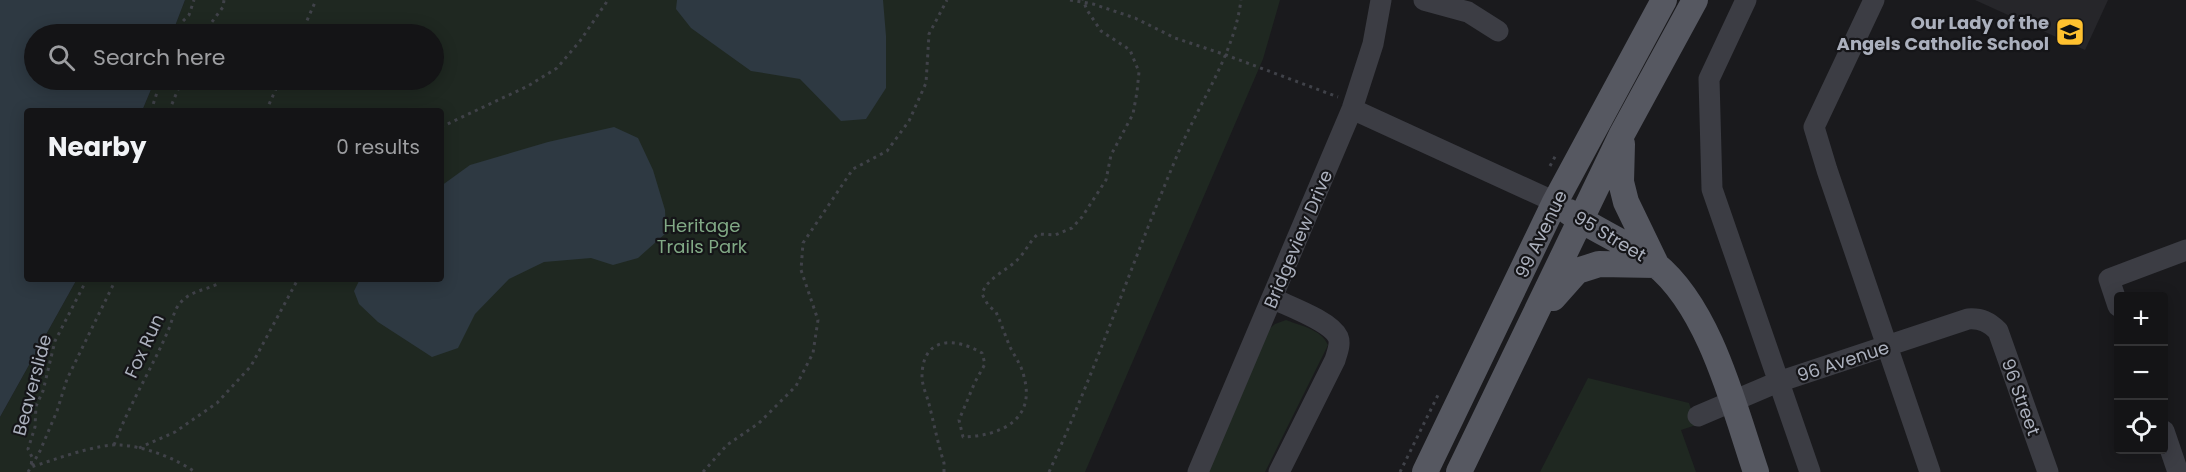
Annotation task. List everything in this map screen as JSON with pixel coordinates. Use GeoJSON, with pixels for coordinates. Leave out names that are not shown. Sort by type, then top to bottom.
{"type":"FeatureCollection","features":[{"type":"Feature","properties":{"kind":"main road","name":"99 Avenue"},"geometry":{"type":"LineString","coordinates":[[1425,472],[1555,202],[1664,0]]}},
{"type":"Feature","properties":{"kind":"main road","name":"99 Avenue"},"geometry":{"type":"LineString","coordinates":[[1459,472],[1623,134],[1695,0]]}},
{"type":"Feature","properties":{"kind":"main road"},"geometry":{"type":"LineString","coordinates":[[1534,318],[1577,271],[1599,264],[1656,265],[1626,202],[1621,182],[1623,134]]}},
{"type":"Feature","properties":{"kind":"main road","name":"95 Street"},"geometry":{"type":"LineString","coordinates":[[1555,202],[1581,220],[1623,241],[1656,265],[1688,301],[1709,339],[1756,472]]}},
{"type":"Feature","properties":{"kind":"street","name":"Bridgeview Drive"},"geometry":{"type":"LineString","coordinates":[[1198,472],[1353,105],[1373,44],[1381,0]]}},
{"type":"Feature","properties":{"kind":"street"},"geometry":{"type":"LineString","coordinates":[[1424,0],[1468,12],[1498,31]]}},
{"type":"Feature","properties":{"kind":"street"},"geometry":{"type":"LineString","coordinates":[[1746,0],[1709,79],[1712,189],[1810,472]]}},
{"type":"Feature","properties":{"kind":"street"},"geometry":{"type":"LineString","coordinates":[[1874,0],[1814,127],[1930,472]]}},
{"type":"Feature","properties":{"kind":"street","name":"95 Street"},"geometry":{"type":"LineString","coordinates":[[1353,105],[1555,202]]}},
{"type":"Feature","properties":{"kind":"street"},"geometry":{"type":"LineString","coordinates":[[2114,294],[2109,279],[2186,250]]}},
{"type":"Feature","properties":{"kind":"street"},"geometry":{"type":"LineString","coordinates":[[1272,298],[1329,326],[1339,337],[1335,360],[1280,472]]}},
{"type":"Feature","properties":{"kind":"street","name":"96 Avenue"},"geometry":{"type":"LineString","coordinates":[[1698,416],[1778,382],[1968,319],[1977,318],[1991,324]]}},
{"type":"Feature","properties":{"kind":"street","name":"96 Street"},"geometry":{"type":"LineString","coordinates":[[1991,324],[1998,331],[2048,472]]}},
{"type":"Feature","properties":{"kind":"street"},"geometry":{"type":"LineString","coordinates":[[2168,445],[2178,472]]}},
{"type":"Feature","properties":{"kind":"path"},"geometry":{"type":"LineString","coordinates":[[181,24],[189,15],[194,0]]}},
{"type":"Feature","properties":{"kind":"path"},"geometry":{"type":"LineString","coordinates":[[210,24],[223,7],[224,0]]}},
{"type":"Feature","properties":{"kind":"path"},"geometry":{"type":"LineString","coordinates":[[305,24],[316,0]]}},
{"type":"Feature","properties":{"kind":"path"},"geometry":{"type":"LineString","coordinates":[[444,126],[528,86],[557,68],[580,41],[608,0]]}},
{"type":"Feature","properties":{"kind":"path"},"geometry":{"type":"LineString","coordinates":[[703,472],[728,445],[759,423],[796,386],[813,353],[818,320],[801,270],[803,243],[854,169],[887,151],[909,122],[926,82],[929,34],[947,0]]}},
{"type":"Feature","properties":{"kind":"path"},"geometry":{"type":"LineString","coordinates":[[1070,0],[1083,1],[1135,18],[1175,38],[1226,55],[1353,105]]}},
{"type":"Feature","properties":{"kind":"path"},"geometry":{"type":"LineString","coordinates":[[1049,472],[1179,150],[1226,55],[1241,0]]}},
{"type":"Feature","properties":{"kind":"path"},"geometry":{"type":"LineString","coordinates":[[944,472],[944,464],[922,377],[926,357],[938,344],[951,342],[969,345],[982,353],[985,364],[958,420],[963,437],[975,437],[1005,427],[1025,409],[1027,391],[1024,375],[996,312],[988,305],[982,294],[984,286],[1021,257],[1038,234],[1055,235],[1072,228],[1106,180],[1111,155],[1132,114],[1137,92],[1138,72],[1130,50],[1101,31],[1083,1]]}},
{"type":"Feature","properties":{"kind":"path"},"geometry":{"type":"LineString","coordinates":[[152,108],[158,90]]}},
{"type":"Feature","properties":{"kind":"path"},"geometry":{"type":"LineString","coordinates":[[170,108],[178,90]]}},
{"type":"Feature","properties":{"kind":"path"},"geometry":{"type":"LineString","coordinates":[[267,108],[275,90]]}},
{"type":"Feature","properties":{"kind":"path","name":"Beaverslide"},"geometry":{"type":"LineString","coordinates":[[31,467],[32,457],[28,449],[35,427],[36,406],[43,391],[55,341],[85,282]]}},
{"type":"Feature","properties":{"kind":"path"},"geometry":{"type":"LineString","coordinates":[[28,472],[57,411],[68,379],[115,282]]}},
{"type":"Feature","properties":{"kind":"path","name":"Fox Run"},"geometry":{"type":"LineString","coordinates":[[113,446],[123,419],[168,331],[179,303],[191,293],[202,291],[218,282]]}},
{"type":"Feature","properties":{"kind":"path"},"geometry":{"type":"LineString","coordinates":[[138,448],[175,432],[217,403],[251,366],[296,282]]}},
{"type":"Feature","properties":{"kind":"path"},"geometry":{"type":"LineString","coordinates":[[31,467],[81,451],[119,445],[152,451],[195,472]]}},
{"type":"Feature","properties":{"kind":"shaded area"},"geometry":{"type":"Polygon","coordinates":[[[0,0],[185,0],[176,24],[24,24],[24,90],[151,90],[143,108],[24,108],[24,282],[75,282],[0,417],[0,0]]]}},
{"type":"Feature","properties":{"kind":"shaded area"},"geometry":{"type":"Polygon","coordinates":[[[677,0],[883,0],[886,88],[866,119],[841,121],[800,79],[751,71],[691,28],[676,9],[677,0]]]}},
{"type":"Feature","properties":{"kind":"shaded area","name":"Our Lady of the Angels Catholic School"},"geometry":{"type":"Polygon","coordinates":[[[1975,0],[2108,0],[2085,50],[1975,0]]]}},
{"type":"Feature","properties":{"kind":"shaded area"},"geometry":{"type":"Polygon","coordinates":[[[614,127],[638,138],[653,170],[665,210],[666,233],[638,258],[613,265],[591,258],[544,262],[509,279],[475,314],[458,348],[432,357],[378,322],[359,304],[354,291],[358,282],[444,282],[444,184],[470,165],[548,142],[614,127]]]}},
{"type":"Feature","properties":{"kind":"green space","name":"Heritage Trails Park"},"geometry":{"type":"Polygon","coordinates":[[[185,0],[1280,0],[1263,59],[1085,472],[0,472],[0,417],[75,282],[444,282],[444,108],[143,108],[151,90],[444,90],[444,24],[176,24],[185,0]]]}},
{"type":"Feature","properties":{"kind":"green space"},"geometry":{"type":"Polygon","coordinates":[[[1286,320],[1316,332],[1328,345],[1265,472],[1208,472],[1269,329],[1286,320]]]}},
{"type":"Feature","properties":{"kind":"green space"},"geometry":{"type":"Polygon","coordinates":[[[1588,378],[1689,403],[1696,425],[1681,430],[1696,472],[1540,472],[1588,378]]]}},
{"type":"Feature","properties":{"kind":"place","name":"Our Lady of the Angels Catholic School"},"geometry":{"type":"Point","coordinates":[2070,32]}}]}
